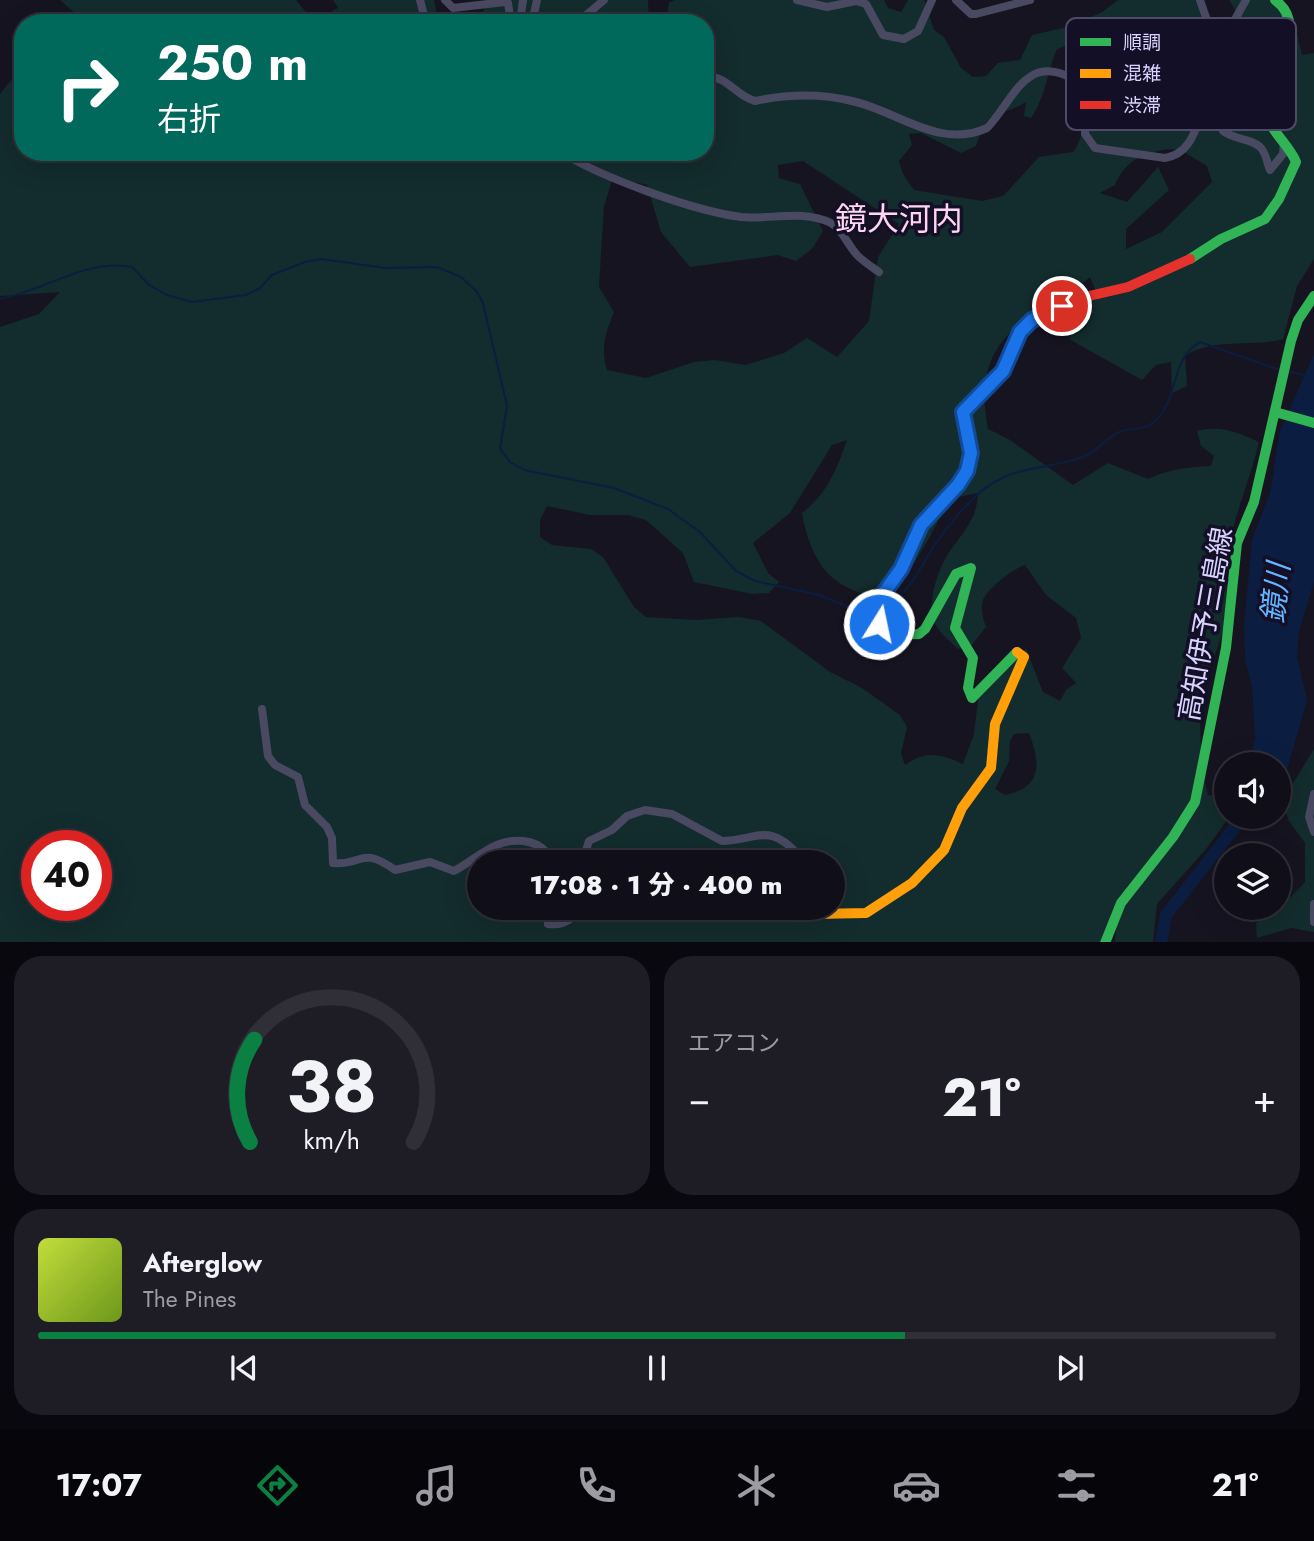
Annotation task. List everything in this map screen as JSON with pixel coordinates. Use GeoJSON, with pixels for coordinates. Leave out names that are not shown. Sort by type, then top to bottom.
{"type":"FeatureCollection","features":[{"type":"Feature","properties":{"kind":"street"},"geometry":{"type":"LineString","coordinates":[[445,0],[453,8],[461,9],[508,3],[510,14]]}},
{"type":"Feature","properties":{"kind":"street"},"geometry":{"type":"LineString","coordinates":[[588,14],[604,0]]}},
{"type":"Feature","properties":{"kind":"street"},"geometry":{"type":"LineString","coordinates":[[797,0],[827,7],[856,1],[866,4],[883,35],[904,39],[918,31],[932,0]]}},
{"type":"Feature","properties":{"kind":"street"},"geometry":{"type":"LineString","coordinates":[[956,0],[976,14],[1030,0]]}},
{"type":"Feature","properties":{"kind":"street"},"geometry":{"type":"LineString","coordinates":[[1200,0],[1206,18]]}},
{"type":"Feature","properties":{"kind":"street"},"geometry":{"type":"LineString","coordinates":[[1236,18],[1246,0]]}},
{"type":"Feature","properties":{"kind":"street"},"geometry":{"type":"LineString","coordinates":[[1275,0],[1288,11],[1290,18]]}},
{"type":"Feature","properties":{"kind":"street"},"geometry":{"type":"LineString","coordinates":[[714,78],[722,78],[746,99],[754,101],[787,95],[820,95],[854,101],[920,128],[951,135],[987,128],[1021,83],[1034,75],[1048,72],[1066,77]]}},
{"type":"Feature","properties":{"kind":"street"},"geometry":{"type":"LineString","coordinates":[[1086,130],[1085,134],[1095,148],[1165,158],[1176,156],[1191,139],[1195,130]]}},
{"type":"Feature","properties":{"kind":"street"},"geometry":{"type":"LineString","coordinates":[[1223,130],[1231,138],[1254,143],[1263,150],[1270,170],[1283,154],[1283,142]]}},
{"type":"Feature","properties":{"kind":"street"},"geometry":{"type":"LineString","coordinates":[[845,910],[866,913],[912,883],[944,850],[962,808],[991,768],[995,724],[1024,657],[1015,652],[1009,663],[995,672],[982,692],[972,698],[968,688],[973,658],[955,628],[960,597],[971,568],[956,574],[925,629],[919,634],[894,635],[886,647],[881,645],[878,636],[878,601],[901,569],[921,525],[958,485],[967,471],[971,453],[962,419],[967,406],[996,380],[1020,332],[1032,320],[1062,306],[1128,287],[1178,266],[1221,239],[1244,231],[1265,219],[1296,162],[1275,130]]}},
{"type":"Feature","properties":{"kind":"street"},"geometry":{"type":"LineString","coordinates":[[576,161],[597,173],[704,209],[741,217],[788,215],[828,222],[837,227],[859,257],[879,272]]}},
{"type":"Feature","properties":{"kind":"street","name":"高知伊予三島線"},"geometry":{"type":"LineString","coordinates":[[1105,942],[1118,904],[1182,823],[1195,802],[1226,648],[1237,543],[1254,502],[1279,412],[1285,371],[1298,320],[1314,296]]}},
{"type":"Feature","properties":{"kind":"street"},"geometry":{"type":"LineString","coordinates":[[1279,412],[1314,422]]}},
{"type":"Feature","properties":{"kind":"street"},"geometry":{"type":"LineString","coordinates":[[262,709],[268,756],[275,765],[298,777],[305,805],[327,827],[332,838],[333,863],[367,856],[379,859],[395,870],[430,862],[454,871],[467,862]]}},
{"type":"Feature","properties":{"kind":"street"},"geometry":{"type":"LineString","coordinates":[[1314,794],[1309,817],[1314,832]]}},
{"type":"Feature","properties":{"kind":"street"},"geometry":{"type":"LineString","coordinates":[[586,850],[589,841],[612,830],[627,816],[645,810],[672,814],[722,841],[758,833],[774,836],[794,850]]}},
{"type":"Feature","properties":{"kind":"street"},"geometry":{"type":"LineString","coordinates":[[485,850],[504,841],[518,840],[536,844],[545,850]]}},
{"type":"Feature","properties":{"kind":"street"},"geometry":{"type":"LineString","coordinates":[[1314,904],[1314,922]]}},
{"type":"Feature","properties":{"kind":"street"},"geometry":{"type":"LineString","coordinates":[[548,920],[548,924],[556,925],[571,920]]}},
{"type":"Feature","properties":{"kind":"green space"},"geometry":{"type":"Polygon","coordinates":[[[60,0],[296,0],[307,14],[76,14],[60,0]]]}},
{"type":"Feature","properties":{"kind":"green space"},"geometry":{"type":"Polygon","coordinates":[[[333,0],[434,0],[436,14],[326,14],[338,8],[333,0]]]}},
{"type":"Feature","properties":{"kind":"green space"},"geometry":{"type":"Polygon","coordinates":[[[487,0],[648,0],[649,14],[482,14],[485,7],[497,4],[487,0]]]}},
{"type":"Feature","properties":{"kind":"green space"},"geometry":{"type":"Polygon","coordinates":[[[675,0],[884,0],[888,8],[901,12],[908,0],[924,0],[934,30],[944,37],[961,68],[973,77],[986,76],[998,63],[1020,60],[1032,35],[1066,27],[1066,46],[1057,49],[1040,101],[1031,118],[1024,116],[1026,102],[995,115],[985,124],[976,146],[961,153],[921,133],[909,134],[912,145],[899,161],[903,174],[914,190],[982,201],[1003,196],[1039,157],[1073,152],[1083,130],[1296,130],[1296,29],[1302,55],[1314,53],[1314,259],[1297,286],[1283,339],[1196,350],[1185,356],[1187,386],[1172,393],[1171,362],[1156,365],[1142,380],[1069,339],[1075,321],[1097,294],[1090,277],[1015,328],[994,355],[988,370],[985,407],[988,429],[1010,440],[1073,485],[1108,463],[1148,479],[1179,469],[1211,466],[1214,456],[1201,446],[1197,431],[1229,431],[1259,442],[1229,545],[1226,566],[1226,617],[1205,685],[1201,711],[1201,755],[1205,783],[1208,795],[1214,796],[1214,829],[1220,829],[1157,904],[1153,942],[1115,942],[1117,919],[1101,942],[0,942],[0,327],[39,314],[60,292],[0,296],[0,94],[14,78],[14,161],[714,161],[714,14],[667,14],[669,2],[675,0]],[[1171,149],[1137,158],[1119,176],[1115,185],[1100,193],[1127,202],[1158,167],[1169,190],[1126,229],[1126,249],[1162,232],[1212,182],[1207,166],[1184,152],[1171,149]],[[803,161],[778,165],[779,178],[800,184],[823,231],[812,249],[796,261],[778,255],[690,267],[661,232],[647,185],[613,177],[604,206],[599,287],[614,312],[604,347],[607,370],[646,378],[694,362],[715,360],[745,365],[784,353],[807,338],[837,357],[869,321],[878,257],[899,224],[803,161]],[[847,440],[832,445],[790,513],[753,543],[768,573],[779,582],[769,593],[752,594],[694,582],[683,553],[646,520],[628,515],[590,515],[547,506],[540,520],[540,537],[552,545],[591,549],[603,557],[634,607],[646,617],[696,620],[739,617],[761,621],[830,672],[862,688],[900,715],[907,727],[901,754],[905,765],[927,755],[963,764],[974,734],[979,691],[1026,649],[1043,692],[1060,701],[1066,690],[1076,683],[1062,668],[1081,638],[1076,618],[1046,595],[1025,565],[1001,580],[986,595],[982,607],[986,627],[971,646],[958,649],[944,636],[933,620],[933,593],[946,558],[972,518],[978,493],[949,499],[913,564],[895,585],[885,592],[869,595],[860,593],[828,574],[812,549],[802,513],[818,498],[830,480],[847,440]],[[1029,733],[1014,734],[1010,741],[1009,761],[995,789],[1005,795],[1026,787],[1035,773],[1036,755],[1029,733]]]}},
{"type":"Feature","properties":{"kind":"green space"},"geometry":{"type":"Polygon","coordinates":[[[1118,0],[1196,0],[1206,18],[1089,18],[1118,0]]]}},
{"type":"Feature","properties":{"kind":"green space"},"geometry":{"type":"Polygon","coordinates":[[[1229,0],[1277,0],[1293,18],[1233,18],[1237,13],[1229,0]]]}},
{"type":"Feature","properties":{"kind":"green space"},"geometry":{"type":"Polygon","coordinates":[[[1314,749],[1314,932],[1291,928],[1257,938],[1256,923],[1261,920],[1291,920],[1291,897],[1305,882],[1305,843],[1291,824],[1291,786],[1314,749]]]}},
{"type":"Feature","properties":{"kind":"water"},"geometry":{"type":"Polygon","coordinates":[[[1314,354],[1314,582],[1299,631],[1297,657],[1307,700],[1291,756],[1291,752],[1252,752],[1255,737],[1252,686],[1245,660],[1244,626],[1252,540],[1270,493],[1280,431],[1314,354]]]}},
{"type":"Feature","properties":{"kind":"waterway"},"geometry":{"type":"LineString","coordinates":[[0,299],[82,271],[115,265],[132,267],[149,285],[167,295],[192,302],[246,295],[260,288],[272,275],[305,262],[321,259],[385,268],[437,267],[461,277],[477,292],[483,303],[507,406],[500,449],[510,462],[524,470],[614,488],[668,509],[700,532],[736,571],[755,581],[819,595],[849,607],[874,611]]}},
{"type":"Feature","properties":{"kind":"waterway"},"geometry":{"type":"LineString","coordinates":[[883,608],[907,588],[950,524],[971,500],[990,485],[1014,473],[1080,458],[1119,432],[1150,425],[1166,406],[1183,359],[1200,342],[1277,369]]}},
{"type":"Feature","properties":{"kind":"waterway"},"geometry":{"type":"LineString","coordinates":[[1290,372],[1305,375]]}},
{"type":"Feature","properties":{"kind":"waterway","name":"鏡川"},"geometry":{"type":"LineString","coordinates":[[1161,942],[1166,915],[1234,829]]}},
{"type":"Feature","properties":{"kind":"traffic: fast"},"geometry":{"type":"LineString","coordinates":[[1275,0],[1286,11],[1288,18]]}},
{"type":"Feature","properties":{"kind":"traffic: fast"},"geometry":{"type":"LineString","coordinates":[[1190,259],[1221,239],[1265,219],[1279,199],[1296,162],[1275,130]]}},
{"type":"Feature","properties":{"kind":"traffic: fast"},"geometry":{"type":"LineString","coordinates":[[1105,942],[1121,903],[1173,837],[1195,802],[1226,648],[1237,543],[1254,502],[1291,341],[1298,320],[1314,296]]}},
{"type":"Feature","properties":{"kind":"traffic: fast"},"geometry":{"type":"LineString","coordinates":[[996,380],[963,412],[971,453],[967,471],[921,525],[901,569],[878,601],[881,645],[886,647],[894,635],[919,634],[925,629],[956,574],[971,568],[955,628],[973,658],[968,688],[972,698],[1017,652]]}},
{"type":"Feature","properties":{"kind":"traffic: fast"},"geometry":{"type":"LineString","coordinates":[[1275,412],[1314,423]]}},
{"type":"Feature","properties":{"kind":"traffic: slow"},"geometry":{"type":"LineString","coordinates":[[845,913],[866,913],[912,883],[944,850],[962,808],[991,768],[995,724],[1024,657],[1017,652]]}},
{"type":"Feature","properties":{"kind":"traffic: jam"},"geometry":{"type":"LineString","coordinates":[[996,380],[1010,348],[1032,320],[1089,296],[1128,287],[1190,259]]}},
{"type":"Feature","properties":{"kind":"district","name":"鏡大河内"},"geometry":{"type":"Point","coordinates":[899,219]}},
{"type":"Feature","properties":{"kind":"route"},"geometry":{"type":"LineString","coordinates":[[879,624],[878,601],[901,569],[912,540],[921,525],[958,485],[967,471],[971,453],[962,419],[963,412],[1003,371],[1010,348],[1020,332],[1032,320],[1062,306]]}}]}
